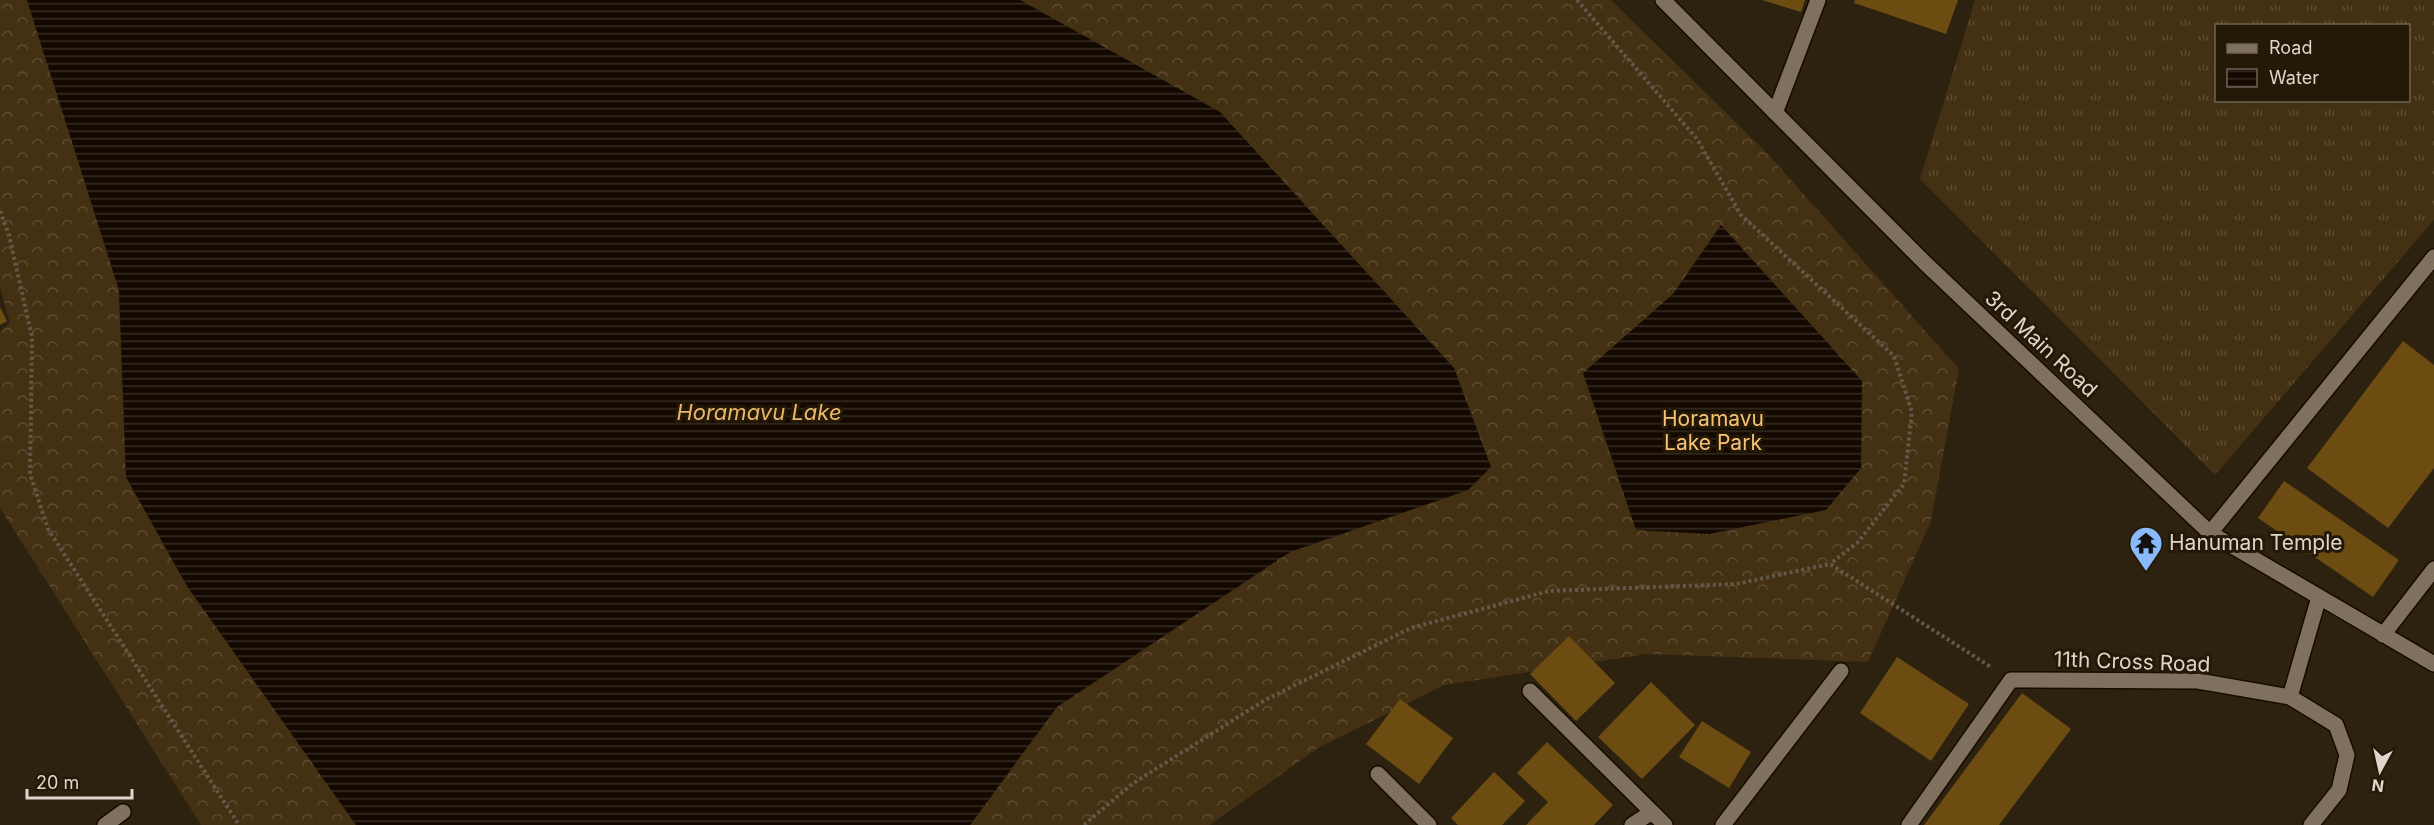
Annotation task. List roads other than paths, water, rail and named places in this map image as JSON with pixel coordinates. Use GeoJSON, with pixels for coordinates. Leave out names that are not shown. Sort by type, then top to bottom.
{"type":"FeatureCollection","features":[{"type":"Feature","properties":{"kind":"street","name":"3rd Main Road"},"geometry":{"type":"LineString","coordinates":[[1663,0],[1934,271],[2210,533],[2434,664]]}},
{"type":"Feature","properties":{"kind":"street"},"geometry":{"type":"LineString","coordinates":[[1775,113],[1818,0]]}},
{"type":"Feature","properties":{"kind":"street"},"geometry":{"type":"LineString","coordinates":[[2210,533],[2434,257]]}},
{"type":"Feature","properties":{"kind":"street"},"geometry":{"type":"LineString","coordinates":[[2383,635],[2434,569]]}},
{"type":"Feature","properties":{"kind":"street"},"geometry":{"type":"LineString","coordinates":[[2311,825],[2339,790],[2347,754],[2336,725],[2290,697],[2319,597]]}},
{"type":"Feature","properties":{"kind":"street"},"geometry":{"type":"LineString","coordinates":[[1724,825],[1841,671]]}},
{"type":"Feature","properties":{"kind":"street","name":"11th Cross Road"},"geometry":{"type":"LineString","coordinates":[[1909,825],[2011,680],[2198,681],[2290,697]]}},
{"type":"Feature","properties":{"kind":"street"},"geometry":{"type":"LineString","coordinates":[[1530,691],[1665,825]]}},
{"type":"Feature","properties":{"kind":"street"},"geometry":{"type":"LineString","coordinates":[[1378,774],[1429,825]]}},
{"type":"Feature","properties":{"kind":"street"},"geometry":{"type":"LineString","coordinates":[[105,825],[123,812]]}},
{"type":"Feature","properties":{"kind":"street"},"geometry":{"type":"LineString","coordinates":[[1632,825],[1652,812]]}},
{"type":"Feature","properties":{"kind":"water","name":"Horamavu Lake"},"geometry":{"type":"Polygon","coordinates":[[[27,0],[1020,0],[1220,112],[1454,368],[1491,467],[1468,490],[1290,552],[1057,707],[970,825],[356,825],[187,586],[126,477],[119,290],[27,0]]]}},
{"type":"Feature","properties":{"kind":"water"},"geometry":{"type":"Polygon","coordinates":[[[1721,225],[1862,381],[1861,468],[1826,510],[1709,534],[1636,530],[1583,373],[1673,294],[1721,225]]]}},
{"type":"Feature","properties":{"kind":"place","name":"Hanuman Temple"},"geometry":{"type":"Point","coordinates":[2146,572]}},
{"type":"Feature","properties":{"kind":"park label","name":"Horamavu Lake Park"},"geometry":{"type":"Point","coordinates":[1713,431]}}]}
